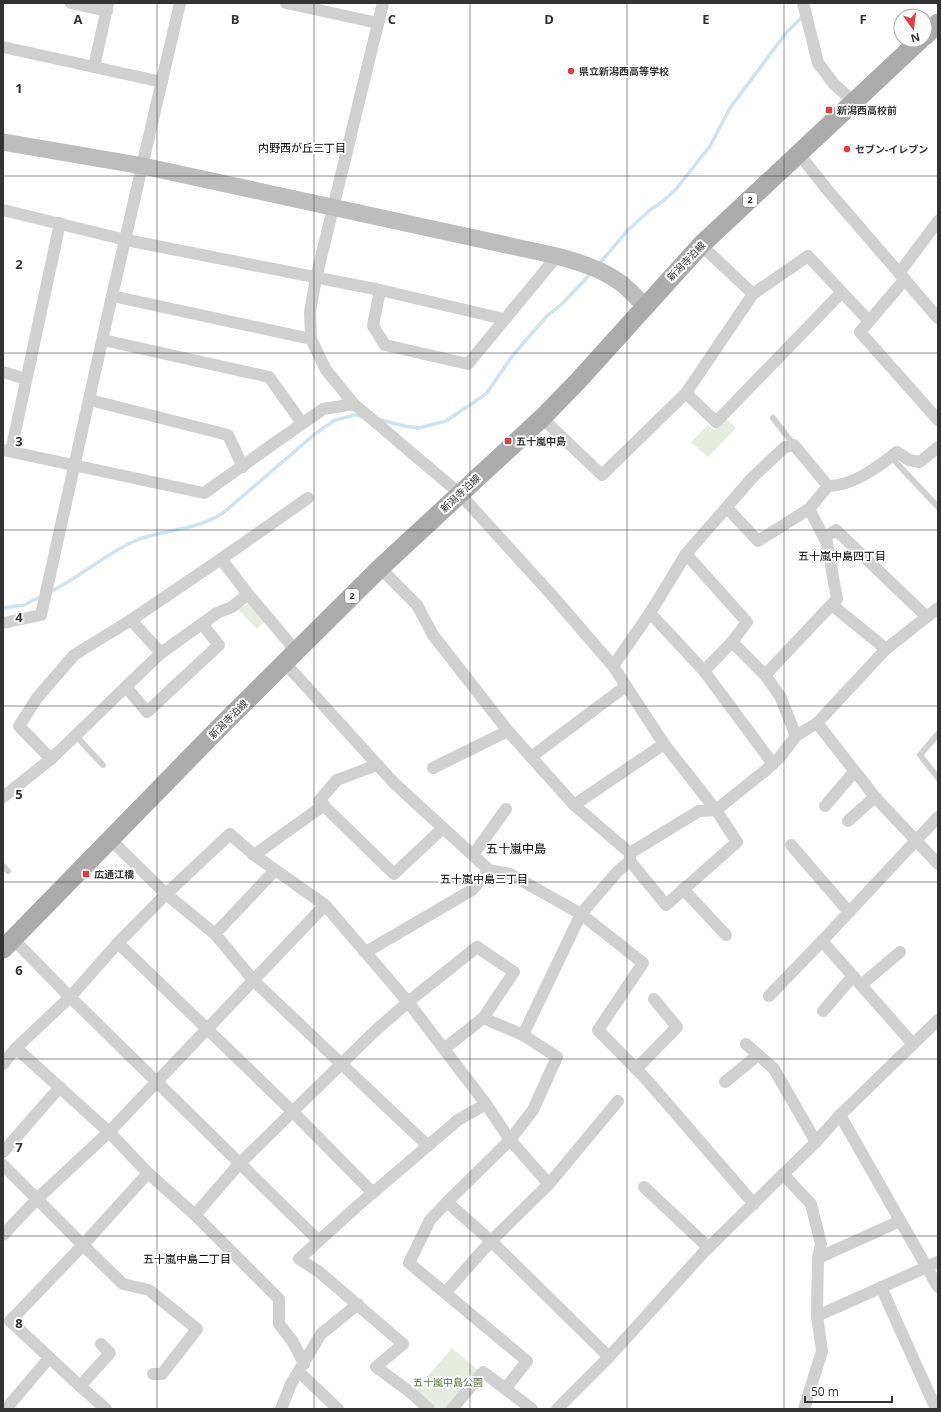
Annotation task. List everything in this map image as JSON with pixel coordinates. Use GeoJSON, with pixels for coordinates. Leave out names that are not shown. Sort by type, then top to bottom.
{"type":"FeatureCollection","features":[{"type":"Feature","properties":{"kind":"main road","name":"新潟寺泊線"},"geometry":{"type":"LineString","coordinates":[[8,944],[290,657],[380,568],[459,493],[542,418],[612,345],[645,306],[701,245],[911,48]]}},
{"type":"Feature","properties":{"kind":"street"},"geometry":{"type":"LineString","coordinates":[[71,3],[107,7],[94,67]]}},
{"type":"Feature","properties":{"kind":"street"},"geometry":{"type":"LineString","coordinates":[[3,623],[41,615],[112,296],[180,3]]}},
{"type":"Feature","properties":{"kind":"street"},"geometry":{"type":"LineString","coordinates":[[286,3],[316,6],[378,23]]}},
{"type":"Feature","properties":{"kind":"street"},"geometry":{"type":"LineString","coordinates":[[380,568],[417,605],[437,641],[508,731],[574,805],[630,857],[666,904],[737,842],[716,810],[664,744],[613,666],[459,493],[354,404],[326,370],[311,339],[310,312],[316,278],[383,3]]}},
{"type":"Feature","properties":{"kind":"street"},"geometry":{"type":"LineString","coordinates":[[803,3],[818,63],[834,84],[854,102]]}},
{"type":"Feature","properties":{"kind":"street"},"geometry":{"type":"LineString","coordinates":[[3,47],[162,82]]}},
{"type":"Feature","properties":{"kind":"street"},"geometry":{"type":"LineString","coordinates":[[3,142],[143,166],[333,209],[557,256],[580,262],[619,281],[645,306]]}},
{"type":"Feature","properties":{"kind":"street"},"geometry":{"type":"LineString","coordinates":[[799,154],[830,193],[938,318]]}},
{"type":"Feature","properties":{"kind":"street"},"geometry":{"type":"LineString","coordinates":[[3,210],[126,240],[380,290],[504,319]]}},
{"type":"Feature","properties":{"kind":"street"},"geometry":{"type":"LineString","coordinates":[[938,220],[870,321],[860,332],[938,420]]}},
{"type":"Feature","properties":{"kind":"street"},"geometry":{"type":"LineString","coordinates":[[60,223],[26,379],[7,451],[204,493],[243,467],[323,409],[354,404]]}},
{"type":"Feature","properties":{"kind":"street"},"geometry":{"type":"LineString","coordinates":[[701,245],[753,294]]}},
{"type":"Feature","properties":{"kind":"street"},"geometry":{"type":"LineString","coordinates":[[380,290],[374,326],[386,345],[468,364],[557,256]]}},
{"type":"Feature","properties":{"kind":"street"},"geometry":{"type":"LineString","coordinates":[[542,418],[602,475],[686,393],[753,294],[808,256],[870,321]]}},
{"type":"Feature","properties":{"kind":"street"},"geometry":{"type":"LineString","coordinates":[[686,393],[716,422],[842,292]]}},
{"type":"Feature","properties":{"kind":"street"},"geometry":{"type":"LineString","coordinates":[[112,296],[311,339]]}},
{"type":"Feature","properties":{"kind":"street"},"geometry":{"type":"LineString","coordinates":[[103,340],[269,377],[302,423]]}},
{"type":"Feature","properties":{"kind":"street"},"geometry":{"type":"LineString","coordinates":[[3,372],[26,379]]}},
{"type":"Feature","properties":{"kind":"street"},"geometry":{"type":"LineString","coordinates":[[90,400],[228,435],[243,467]]}},
{"type":"Feature","properties":{"kind":"street"},"geometry":{"type":"LineString","coordinates":[[613,666],[650,613],[686,554],[752,478],[785,447],[794,445],[828,486]]}},
{"type":"Feature","properties":{"kind":"street"},"geometry":{"type":"LineString","coordinates":[[828,486],[837,486],[854,480],[897,452],[909,460],[920,462],[938,447]]}},
{"type":"Feature","properties":{"kind":"street"},"geometry":{"type":"LineString","coordinates":[[727,508],[758,541],[809,509],[828,486]]}},
{"type":"Feature","properties":{"kind":"street"},"geometry":{"type":"LineString","coordinates":[[51,759],[19,726],[37,698],[74,656],[131,620],[308,498]]}},
{"type":"Feature","properties":{"kind":"street"},"geometry":{"type":"LineString","coordinates":[[765,675],[837,599],[827,543],[809,509]]}},
{"type":"Feature","properties":{"kind":"street"},"geometry":{"type":"LineString","coordinates":[[824,538],[836,530],[927,617]]}},
{"type":"Feature","properties":{"kind":"street"},"geometry":{"type":"LineString","coordinates":[[686,554],[747,622],[732,642],[704,671]]}},
{"type":"Feature","properties":{"kind":"street"},"geometry":{"type":"LineString","coordinates":[[220,559],[248,594],[290,657],[377,765],[394,783],[489,870],[510,874],[581,914],[643,963],[598,1030],[636,1069],[754,1204]]}},
{"type":"Feature","properties":{"kind":"street"},"geometry":{"type":"LineString","coordinates":[[3,797],[51,759],[127,688],[161,653],[217,613],[232,607],[248,594]]}},
{"type":"Feature","properties":{"kind":"street"},"geometry":{"type":"LineString","coordinates":[[832,605],[886,649]]}},
{"type":"Feature","properties":{"kind":"street"},"geometry":{"type":"LineString","coordinates":[[523,1035],[581,914],[630,857],[699,811],[716,810],[773,764],[796,736],[817,723],[886,649],[938,608]]}},
{"type":"Feature","properties":{"kind":"street"},"geometry":{"type":"LineString","coordinates":[[650,613],[704,671],[773,764]]}},
{"type":"Feature","properties":{"kind":"street"},"geometry":{"type":"LineString","coordinates":[[131,620],[161,653]]}},
{"type":"Feature","properties":{"kind":"street"},"geometry":{"type":"LineString","coordinates":[[127,688],[147,712],[219,645],[202,624]]}},
{"type":"Feature","properties":{"kind":"street"},"geometry":{"type":"LineString","coordinates":[[732,642],[765,675],[780,696],[796,736]]}},
{"type":"Feature","properties":{"kind":"street"},"geometry":{"type":"LineString","coordinates":[[531,757],[626,686]]}},
{"type":"Feature","properties":{"kind":"street"},"geometry":{"type":"LineString","coordinates":[[817,723],[875,797],[938,864]]}},
{"type":"Feature","properties":{"kind":"street"},"geometry":{"type":"LineString","coordinates":[[433,768],[508,731]]}},
{"type":"Feature","properties":{"kind":"street"},"geometry":{"type":"LineString","coordinates":[[574,805],[664,744]]}},
{"type":"Feature","properties":{"kind":"street"},"geometry":{"type":"LineString","coordinates":[[377,765],[337,780],[319,801],[394,874],[443,828]]}},
{"type":"Feature","properties":{"kind":"street"},"geometry":{"type":"LineString","coordinates":[[825,806],[854,772]]}},
{"type":"Feature","properties":{"kind":"street"},"geometry":{"type":"LineString","coordinates":[[848,821],[875,797]]}},
{"type":"Feature","properties":{"kind":"street"},"geometry":{"type":"LineString","coordinates":[[254,855],[324,806]]}},
{"type":"Feature","properties":{"kind":"street"},"geometry":{"type":"LineString","coordinates":[[473,855],[506,809]]}},
{"type":"Feature","properties":{"kind":"street"},"geometry":{"type":"LineString","coordinates":[[769,996],[938,817]]}},
{"type":"Feature","properties":{"kind":"street"},"geometry":{"type":"LineString","coordinates":[[3,1064],[16,1048],[70,998],[118,943],[166,894],[230,834],[254,855],[325,904],[408,1002],[486,1104],[510,1140],[549,1184]]}},
{"type":"Feature","properties":{"kind":"street"},"geometry":{"type":"LineString","coordinates":[[110,839],[166,894],[215,934],[254,981],[428,1146]]}},
{"type":"Feature","properties":{"kind":"street"},"geometry":{"type":"LineString","coordinates":[[791,845],[848,912]]}},
{"type":"Feature","properties":{"kind":"street"},"geometry":{"type":"LineString","coordinates":[[215,934],[275,870]]}},
{"type":"Feature","properties":{"kind":"street"},"geometry":{"type":"LineString","coordinates":[[366,952],[472,890],[489,870]]}},
{"type":"Feature","properties":{"kind":"street"},"geometry":{"type":"LineString","coordinates":[[683,889],[726,935]]}},
{"type":"Feature","properties":{"kind":"street"},"geometry":{"type":"LineString","coordinates":[[3,1235],[37,1198],[109,1132],[254,981],[325,904]]}},
{"type":"Feature","properties":{"kind":"street"},"geometry":{"type":"LineString","coordinates":[[822,941],[914,1044]]}},
{"type":"Feature","properties":{"kind":"street"},"geometry":{"type":"LineString","coordinates":[[118,943],[206,1030],[293,1112],[372,1193]]}},
{"type":"Feature","properties":{"kind":"street"},"geometry":{"type":"LineString","coordinates":[[8,944],[70,998],[157,1081],[318,1240]]}},
{"type":"Feature","properties":{"kind":"street"},"geometry":{"type":"LineString","coordinates":[[196,1215],[240,1163],[342,1064],[408,1002],[477,947],[514,972],[483,1018],[444,1049]]}},
{"type":"Feature","properties":{"kind":"street"},"geometry":{"type":"LineString","coordinates":[[862,985],[900,952]]}},
{"type":"Feature","properties":{"kind":"street"},"geometry":{"type":"LineString","coordinates":[[823,1011],[853,976]]}},
{"type":"Feature","properties":{"kind":"street"},"geometry":{"type":"LineString","coordinates":[[636,1069],[678,1027],[654,999]]}},
{"type":"Feature","properties":{"kind":"street"},"geometry":{"type":"LineString","coordinates":[[483,1018],[523,1035],[558,1057],[533,1110],[510,1140],[430,1220],[409,1263],[527,1361],[505,1389]]}},
{"type":"Feature","properties":{"kind":"street"},"geometry":{"type":"LineString","coordinates":[[557,1409],[609,1358],[709,1248],[816,1142],[840,1115],[938,1020]]}},
{"type":"Feature","properties":{"kind":"street"},"geometry":{"type":"LineString","coordinates":[[746,1044],[774,1069],[816,1142]]}},
{"type":"Feature","properties":{"kind":"street"},"geometry":{"type":"LineString","coordinates":[[16,1048],[109,1132],[148,1173],[196,1215],[279,1299],[279,1324],[293,1342],[301,1368],[338,1409]]}},
{"type":"Feature","properties":{"kind":"street"},"geometry":{"type":"LineString","coordinates":[[725,1082],[758,1055]]}},
{"type":"Feature","properties":{"kind":"street"},"geometry":{"type":"LineString","coordinates":[[3,1152],[60,1087]]}},
{"type":"Feature","properties":{"kind":"street"},"geometry":{"type":"LineString","coordinates":[[445,1293],[491,1241],[549,1184],[618,1101]]}},
{"type":"Feature","properties":{"kind":"street"},"geometry":{"type":"LineString","coordinates":[[429,1409],[410,1392],[376,1367],[403,1344],[318,1271],[299,1259],[318,1240],[458,1120],[486,1104]]}},
{"type":"Feature","properties":{"kind":"street"},"geometry":{"type":"LineString","coordinates":[[840,1115],[938,1287]]}},
{"type":"Feature","properties":{"kind":"street"},"geometry":{"type":"LineString","coordinates":[[3,1165],[123,1284],[149,1290],[197,1328],[162,1374],[153,1374]]}},
{"type":"Feature","properties":{"kind":"street"},"geometry":{"type":"LineString","coordinates":[[106,1409],[5,1321],[83,1245],[148,1173]]}},
{"type":"Feature","properties":{"kind":"street"},"geometry":{"type":"LineString","coordinates":[[783,1174],[811,1204],[820,1244],[818,1258],[817,1316],[822,1351],[804,1409]]}},
{"type":"Feature","properties":{"kind":"street"},"geometry":{"type":"LineString","coordinates":[[644,1187],[709,1248]]}},
{"type":"Feature","properties":{"kind":"street"},"geometry":{"type":"LineString","coordinates":[[447,1202],[491,1241],[609,1358]]}},
{"type":"Feature","properties":{"kind":"street"},"geometry":{"type":"LineString","coordinates":[[818,1258],[900,1221]]}},
{"type":"Feature","properties":{"kind":"street"},"geometry":{"type":"LineString","coordinates":[[817,1316],[938,1262]]}},
{"type":"Feature","properties":{"kind":"street"},"geometry":{"type":"LineString","coordinates":[[881,1287],[936,1409]]}},
{"type":"Feature","properties":{"kind":"street"},"geometry":{"type":"LineString","coordinates":[[281,1409],[301,1368],[321,1334],[358,1304]]}},
{"type":"Feature","properties":{"kind":"street"},"geometry":{"type":"LineString","coordinates":[[80,1386],[115,1356],[101,1344]]}},
{"type":"Feature","properties":{"kind":"street"},"geometry":{"type":"LineString","coordinates":[[6,1409],[49,1358]]}},
{"type":"Feature","properties":{"kind":"street"},"geometry":{"type":"LineString","coordinates":[[452,1409],[483,1372],[532,1409]]}},
{"type":"Feature","properties":{"kind":"lane"},"geometry":{"type":"LineString","coordinates":[[773,418],[794,445]]}},
{"type":"Feature","properties":{"kind":"lane"},"geometry":{"type":"LineString","coordinates":[[891,457],[938,507]]}},
{"type":"Feature","properties":{"kind":"lane"},"geometry":{"type":"LineString","coordinates":[[938,734],[920,755],[938,778]]}},
{"type":"Feature","properties":{"kind":"lane"},"geometry":{"type":"LineString","coordinates":[[76,736],[103,765]]}},
{"type":"Feature","properties":{"kind":"lane"},"geometry":{"type":"LineString","coordinates":[[3,866],[8,871]]}},
{"type":"Feature","properties":{"kind":"green space"},"geometry":{"type":"Polygon","coordinates":[[[725,418],[736,428],[708,457],[691,442],[708,425],[714,430],[725,418]]]}},
{"type":"Feature","properties":{"kind":"green space"},"geometry":{"type":"Polygon","coordinates":[[[249,603],[266,620],[257,629],[238,609],[249,603]]]}},
{"type":"Feature","properties":{"kind":"green space","name":"五十嵐中島公園"},"geometry":{"type":"Polygon","coordinates":[[[452,1348],[480,1372],[448,1409],[437,1409],[415,1391],[452,1348]]]}},
{"type":"Feature","properties":{"kind":"waterway"},"geometry":{"type":"LineString","coordinates":[[599,264],[628,230],[676,189],[710,146],[730,108],[786,33],[803,16]]}},
{"type":"Feature","properties":{"kind":"waterway"},"geometry":{"type":"LineString","coordinates":[[377,419],[419,428],[446,421],[486,394],[513,355],[547,316],[562,304],[592,272]]}},
{"type":"Feature","properties":{"kind":"waterway"},"geometry":{"type":"LineString","coordinates":[[50,592],[127,544],[139,539],[193,526],[213,519],[223,513],[315,434],[335,420],[355,415],[361,416]]}},
{"type":"Feature","properties":{"kind":"waterway"},"geometry":{"type":"LineString","coordinates":[[3,608],[24,605],[42,596]]}},
{"type":"Feature","properties":{"kind":"place","name":"県立新潟西高等学校"},"geometry":{"type":"Point","coordinates":[571,71]}},
{"type":"Feature","properties":{"kind":"place","name":"新潟西高校前"},"geometry":{"type":"Point","coordinates":[829,110]}},
{"type":"Feature","properties":{"kind":"place","name":"セブン-イレブン"},"geometry":{"type":"Point","coordinates":[847,149]}},
{"type":"Feature","properties":{"kind":"place","name":"五十嵐中島"},"geometry":{"type":"Point","coordinates":[508,441]}},
{"type":"Feature","properties":{"kind":"place","name":"広通江橋"},"geometry":{"type":"Point","coordinates":[86,874]}},
{"type":"Feature","properties":{"kind":"district","name":"内野西が丘三丁目"},"geometry":{"type":"Point","coordinates":[302,148]}},
{"type":"Feature","properties":{"kind":"district","name":"五十嵐中島四丁目"},"geometry":{"type":"Point","coordinates":[842,556]}},
{"type":"Feature","properties":{"kind":"district","name":"五十嵐中島"},"geometry":{"type":"Point","coordinates":[516,849]}},
{"type":"Feature","properties":{"kind":"district","name":"五十嵐中島三丁目"},"geometry":{"type":"Point","coordinates":[484,879]}},
{"type":"Feature","properties":{"kind":"district","name":"五十嵐中島二丁目"},"geometry":{"type":"Point","coordinates":[187,1259]}}]}
